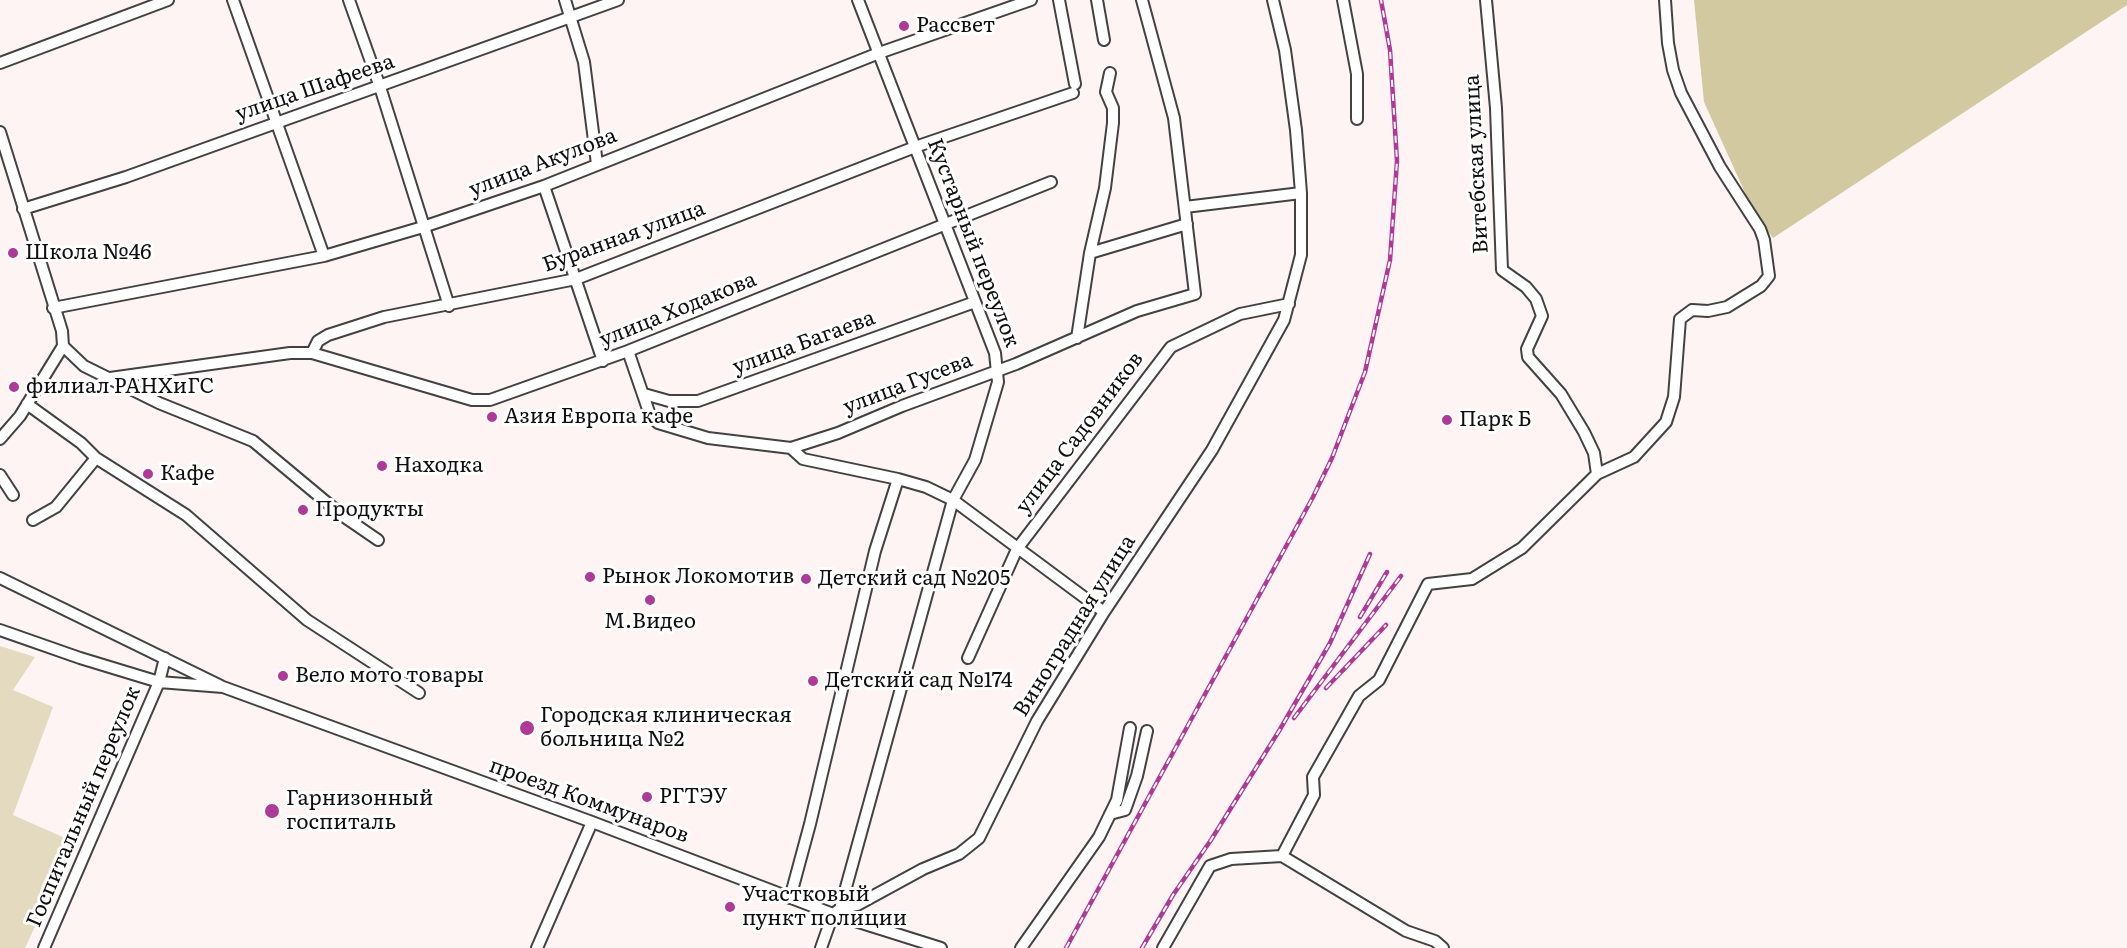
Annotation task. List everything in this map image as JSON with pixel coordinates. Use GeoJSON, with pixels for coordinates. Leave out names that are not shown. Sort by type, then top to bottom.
{"type":"FeatureCollection","features":[{"type":"Feature","properties":{"kind":"street"},"geometry":{"type":"LineString","coordinates":[[0,63],[168,0]]}},
{"type":"Feature","properties":{"kind":"street"},"geometry":{"type":"LineString","coordinates":[[232,0],[324,256]]}},
{"type":"Feature","properties":{"kind":"street"},"geometry":{"type":"LineString","coordinates":[[349,0],[380,87],[449,306]]}},
{"type":"Feature","properties":{"kind":"street"},"geometry":{"type":"LineString","coordinates":[[565,0],[584,62],[597,164]]}},
{"type":"Feature","properties":{"kind":"street","name":"улица Шафеева"},"geometry":{"type":"LineString","coordinates":[[23,209],[126,177],[618,0]]}},
{"type":"Feature","properties":{"kind":"street","name":"Кустарный переулок"},"geometry":{"type":"LineString","coordinates":[[821,948],[837,912],[953,500],[975,460],[985,432],[998,371],[995,353],[858,0]]}},
{"type":"Feature","properties":{"kind":"street","name":"улица Акулова"},"geometry":{"type":"LineString","coordinates":[[53,308],[324,256],[423,227],[544,186],[879,53],[1031,0]]}},
{"type":"Feature","properties":{"kind":"street","name":"Буранная улица"},"geometry":{"type":"LineString","coordinates":[[312,353],[318,341],[328,335],[384,317],[449,306],[576,279],[915,147],[1074,89],[1059,0]]}},
{"type":"Feature","properties":{"kind":"street"},"geometry":{"type":"LineString","coordinates":[[1097,0],[1104,40]]}},
{"type":"Feature","properties":{"kind":"street"},"geometry":{"type":"LineString","coordinates":[[1090,253],[1187,224],[1174,118],[1142,0]]}},
{"type":"Feature","properties":{"kind":"street","name":"Виноградная улица"},"geometry":{"type":"LineString","coordinates":[[837,912],[857,905],[923,869],[958,854],[979,838],[1037,721],[1104,612],[1212,450],[1284,320],[1301,255],[1301,193],[1287,61],[1273,0]]}},
{"type":"Feature","properties":{"kind":"street"},"geometry":{"type":"LineString","coordinates":[[1343,0],[1357,74],[1357,119]]}},
{"type":"Feature","properties":{"kind":"street","name":"Витебская улица"},"geometry":{"type":"LineString","coordinates":[[1486,0],[1496,108],[1502,270],[1526,286],[1536,299],[1542,316],[1527,349],[1528,357],[1561,394],[1584,432],[1594,453],[1597,474]]}},
{"type":"Feature","properties":{"kind":"street"},"geometry":{"type":"LineString","coordinates":[[1282,856],[1314,795],[1313,777],[1359,696],[1379,680],[1428,584],[1472,579],[1522,548],[1597,474],[1634,457],[1665,422],[1674,397],[1680,320],[1692,310],[1708,311],[1727,307],[1761,286],[1769,276],[1764,240],[1760,229],[1720,167],[1681,93],[1670,52],[1665,0]]}},
{"type":"Feature","properties":{"kind":"street"},"geometry":{"type":"LineString","coordinates":[[1077,338],[1090,253],[1105,188],[1113,123],[1113,108],[1106,92],[1110,73]]}},
{"type":"Feature","properties":{"kind":"street"},"geometry":{"type":"LineString","coordinates":[[0,132],[62,331],[63,346],[21,416],[0,439]]}},
{"type":"Feature","properties":{"kind":"street"},"geometry":{"type":"LineString","coordinates":[[0,175],[12,172]]}},
{"type":"Feature","properties":{"kind":"street","name":"улица Ходакова"},"geometry":{"type":"LineString","coordinates":[[312,353],[472,400],[500,397],[603,361],[1051,182]]}},
{"type":"Feature","properties":{"kind":"street"},"geometry":{"type":"LineString","coordinates":[[544,186],[603,361]]}},
{"type":"Feature","properties":{"kind":"street"},"geometry":{"type":"LineString","coordinates":[[1185,207],[1301,193]]}},
{"type":"Feature","properties":{"kind":"street","name":"улица Гусева"},"geometry":{"type":"LineString","coordinates":[[628,351],[650,416],[658,423],[708,438],[790,448],[838,433],[998,371],[1137,311],[1195,294],[1187,224]]}},
{"type":"Feature","properties":{"kind":"street","name":"улица Багаева"},"geometry":{"type":"LineString","coordinates":[[644,394],[669,401],[698,402],[975,302]]}},
{"type":"Feature","properties":{"kind":"street","name":"улица Садовников"},"geometry":{"type":"LineString","coordinates":[[968,658],[1017,549],[1172,347],[1240,314],[1289,303]]}},
{"type":"Feature","properties":{"kind":"street"},"geometry":{"type":"LineString","coordinates":[[63,346],[84,366],[159,403],[253,441],[343,516],[378,540]]}},
{"type":"Feature","properties":{"kind":"street"},"geometry":{"type":"LineString","coordinates":[[110,378],[290,353],[312,353]]}},
{"type":"Feature","properties":{"kind":"street"},"geometry":{"type":"LineString","coordinates":[[27,404],[81,443],[96,458],[186,515],[307,620],[420,693]]}},
{"type":"Feature","properties":{"kind":"street"},"geometry":{"type":"LineString","coordinates":[[790,448],[803,459],[898,479],[926,487],[953,500],[1104,612]]}},
{"type":"Feature","properties":{"kind":"street"},"geometry":{"type":"LineString","coordinates":[[33,520],[56,507],[96,458]]}},
{"type":"Feature","properties":{"kind":"street"},"geometry":{"type":"LineString","coordinates":[[0,475],[13,495]]}},
{"type":"Feature","properties":{"kind":"street"},"geometry":{"type":"LineString","coordinates":[[790,898],[810,824],[875,551],[898,479]]}},
{"type":"Feature","properties":{"kind":"street","name":"проезд Коммунаров"},"geometry":{"type":"LineString","coordinates":[[0,578],[223,687],[592,822],[790,898],[941,948]]}},
{"type":"Feature","properties":{"kind":"street","name":"проезд Коммунаров"},"geometry":{"type":"LineString","coordinates":[[0,630],[159,682],[223,687]]}},
{"type":"Feature","properties":{"kind":"street","name":"Госпитальный переулок"},"geometry":{"type":"LineString","coordinates":[[44,948],[159,682],[165,658]]}},
{"type":"Feature","properties":{"kind":"street"},"geometry":{"type":"LineString","coordinates":[[1021,948],[1099,837],[1117,800],[1130,728]]}},
{"type":"Feature","properties":{"kind":"street"},"geometry":{"type":"LineString","coordinates":[[1110,814],[1125,810],[1137,776],[1147,731]]}},
{"type":"Feature","properties":{"kind":"street"},"geometry":{"type":"LineString","coordinates":[[537,948],[592,822]]}},
{"type":"Feature","properties":{"kind":"street"},"geometry":{"type":"LineString","coordinates":[[1163,948],[1210,866],[1231,860],[1282,856],[1406,931],[1439,945]]}},
{"type":"Feature","properties":{"kind":"shaded area"},"geometry":{"type":"Polygon","coordinates":[[[1694,0],[2127,0],[2127,5],[1773,238],[1752,208],[1704,102],[1694,0]]]}},
{"type":"Feature","properties":{"kind":"shaded area"},"geometry":{"type":"Polygon","coordinates":[[[0,646],[35,657],[13,690],[53,707],[13,815],[74,842],[25,948],[0,948],[0,646]]]}},
{"type":"Feature","properties":{"kind":"railway"},"geometry":{"type":"LineString","coordinates":[[1066,948],[1313,497],[1332,458],[1365,372],[1390,260],[1397,161],[1390,50],[1381,0]]}},
{"type":"Feature","properties":{"kind":"railway"},"geometry":{"type":"LineString","coordinates":[[1142,948],[1173,895],[1211,840],[1279,731],[1330,643],[1370,554]]}},
{"type":"Feature","properties":{"kind":"railway"},"geometry":{"type":"LineString","coordinates":[[1360,617],[1387,572]]}},
{"type":"Feature","properties":{"kind":"railway"},"geometry":{"type":"LineString","coordinates":[[1294,718],[1401,576]]}},
{"type":"Feature","properties":{"kind":"railway"},"geometry":{"type":"LineString","coordinates":[[1326,688],[1386,625]]}},
{"type":"Feature","properties":{"kind":"place","name":"Рассвет"},"geometry":{"type":"Point","coordinates":[904,26]}},
{"type":"Feature","properties":{"kind":"place","name":"Школа №46"},"geometry":{"type":"Point","coordinates":[13,253]}},
{"type":"Feature","properties":{"kind":"place","name":"филиал РАНХиГС"},"geometry":{"type":"Point","coordinates":[14,387]}},
{"type":"Feature","properties":{"kind":"place","name":"Азия Европа кафе"},"geometry":{"type":"Point","coordinates":[492,417]}},
{"type":"Feature","properties":{"kind":"place","name":"Парк Б"},"geometry":{"type":"Point","coordinates":[1447,420]}},
{"type":"Feature","properties":{"kind":"place","name":"Находка"},"geometry":{"type":"Point","coordinates":[382,466]}},
{"type":"Feature","properties":{"kind":"place","name":"Кафе"},"geometry":{"type":"Point","coordinates":[148,474]}},
{"type":"Feature","properties":{"kind":"place","name":"Продукты"},"geometry":{"type":"Point","coordinates":[303,510]}},
{"type":"Feature","properties":{"kind":"place","name":"Рынок Локомотив"},"geometry":{"type":"Point","coordinates":[590,577]}},
{"type":"Feature","properties":{"kind":"place","name":"Детский сад №205"},"geometry":{"type":"Point","coordinates":[806,579]}},
{"type":"Feature","properties":{"kind":"place","name":"М.Видео"},"geometry":{"type":"Point","coordinates":[650,600]}},
{"type":"Feature","properties":{"kind":"place","name":"Вело мото товары"},"geometry":{"type":"Point","coordinates":[283,676]}},
{"type":"Feature","properties":{"kind":"place","name":"Детский сад №174"},"geometry":{"type":"Point","coordinates":[813,681]}},
{"type":"Feature","properties":{"kind":"place","name":"Городская клиническая больница №2"},"geometry":{"type":"Point","coordinates":[527,728]}},
{"type":"Feature","properties":{"kind":"place","name":"РГТЭУ"},"geometry":{"type":"Point","coordinates":[647,797]}},
{"type":"Feature","properties":{"kind":"place","name":"Гарнизонный госпиталь"},"geometry":{"type":"Point","coordinates":[272,811]}},
{"type":"Feature","properties":{"kind":"place","name":"Участковый пункт полиции"},"geometry":{"type":"Point","coordinates":[730,907]}}]}
